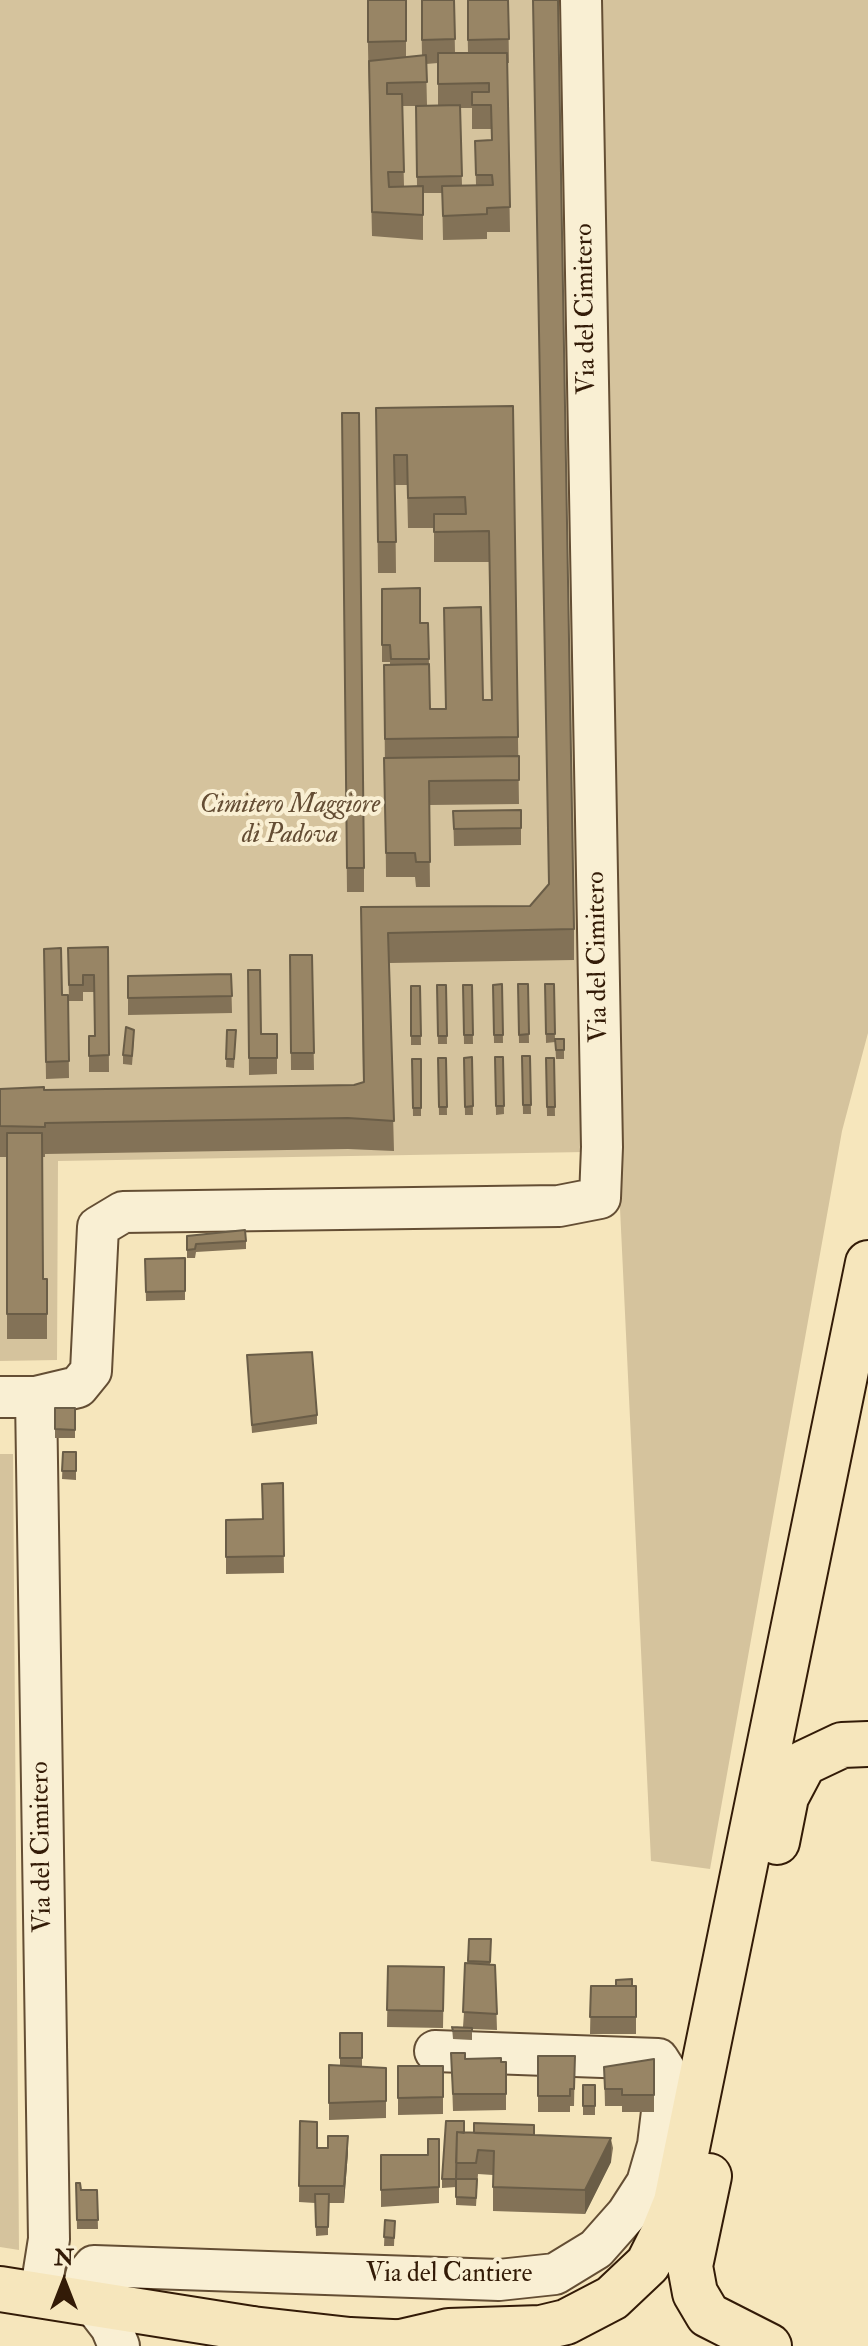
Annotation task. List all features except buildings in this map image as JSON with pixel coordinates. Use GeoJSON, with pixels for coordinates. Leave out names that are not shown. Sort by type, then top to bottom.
{"type":"FeatureCollection","features":[{"type":"Feature","properties":{"kind":"main road"},"geometry":{"type":"LineString","coordinates":[[397,2343],[449,2331],[541,2328],[566,2322],[612,2298],[648,2264],[663,2234],[676,2202],[868,1263]]}},
{"type":"Feature","properties":{"kind":"main road"},"geometry":{"type":"LineString","coordinates":[[769,2346],[708,2315],[695,2293],[690,2266],[786,1797],[804,1763],[842,1745],[868,1744]]}},
{"type":"Feature","properties":{"kind":"main road"},"geometry":{"type":"LineString","coordinates":[[54,2298],[266,2338],[543,2346]]}},
{"type":"Feature","properties":{"kind":"street","name":"Via del Cimitero"},"geometry":{"type":"LineString","coordinates":[[54,2298],[49,2239],[38,1651],[18,1397],[78,1387],[91,1371],[98,1227],[123,1212],[559,1206],[600,1198],[602,1147],[581,0]]}},
{"type":"Feature","properties":{"kind":"street","name":"Via del Cantiere"},"geometry":{"type":"LineString","coordinates":[[54,2298],[86,2276],[94,2266],[499,2280],[555,2274],[596,2249],[627,2214],[647,2183],[658,2145],[664,2095],[665,2070],[658,2059],[435,2051]]}},
{"type":"Feature","properties":{"kind":"street"},"geometry":{"type":"LineString","coordinates":[[54,2298],[111,2327],[119,2346]]}},
{"type":"Feature","properties":{"kind":"green space","name":"Cimitero Maggiore di Padova"},"geometry":{"type":"Polygon","coordinates":[[[0,0],[568,0],[585,1152],[58,1161],[57,1360],[0,1361],[0,0]]]}},
{"type":"Feature","properties":{"kind":"green space"},"geometry":{"type":"Polygon","coordinates":[[[597,0],[868,0],[868,1033],[842,1131],[710,1869],[651,1861],[620,1208],[597,0]]]}},
{"type":"Feature","properties":{"kind":"green space"},"geometry":{"type":"Polygon","coordinates":[[[0,1454],[13,1454],[19,2250],[0,2247],[0,1454]]]}}]}
